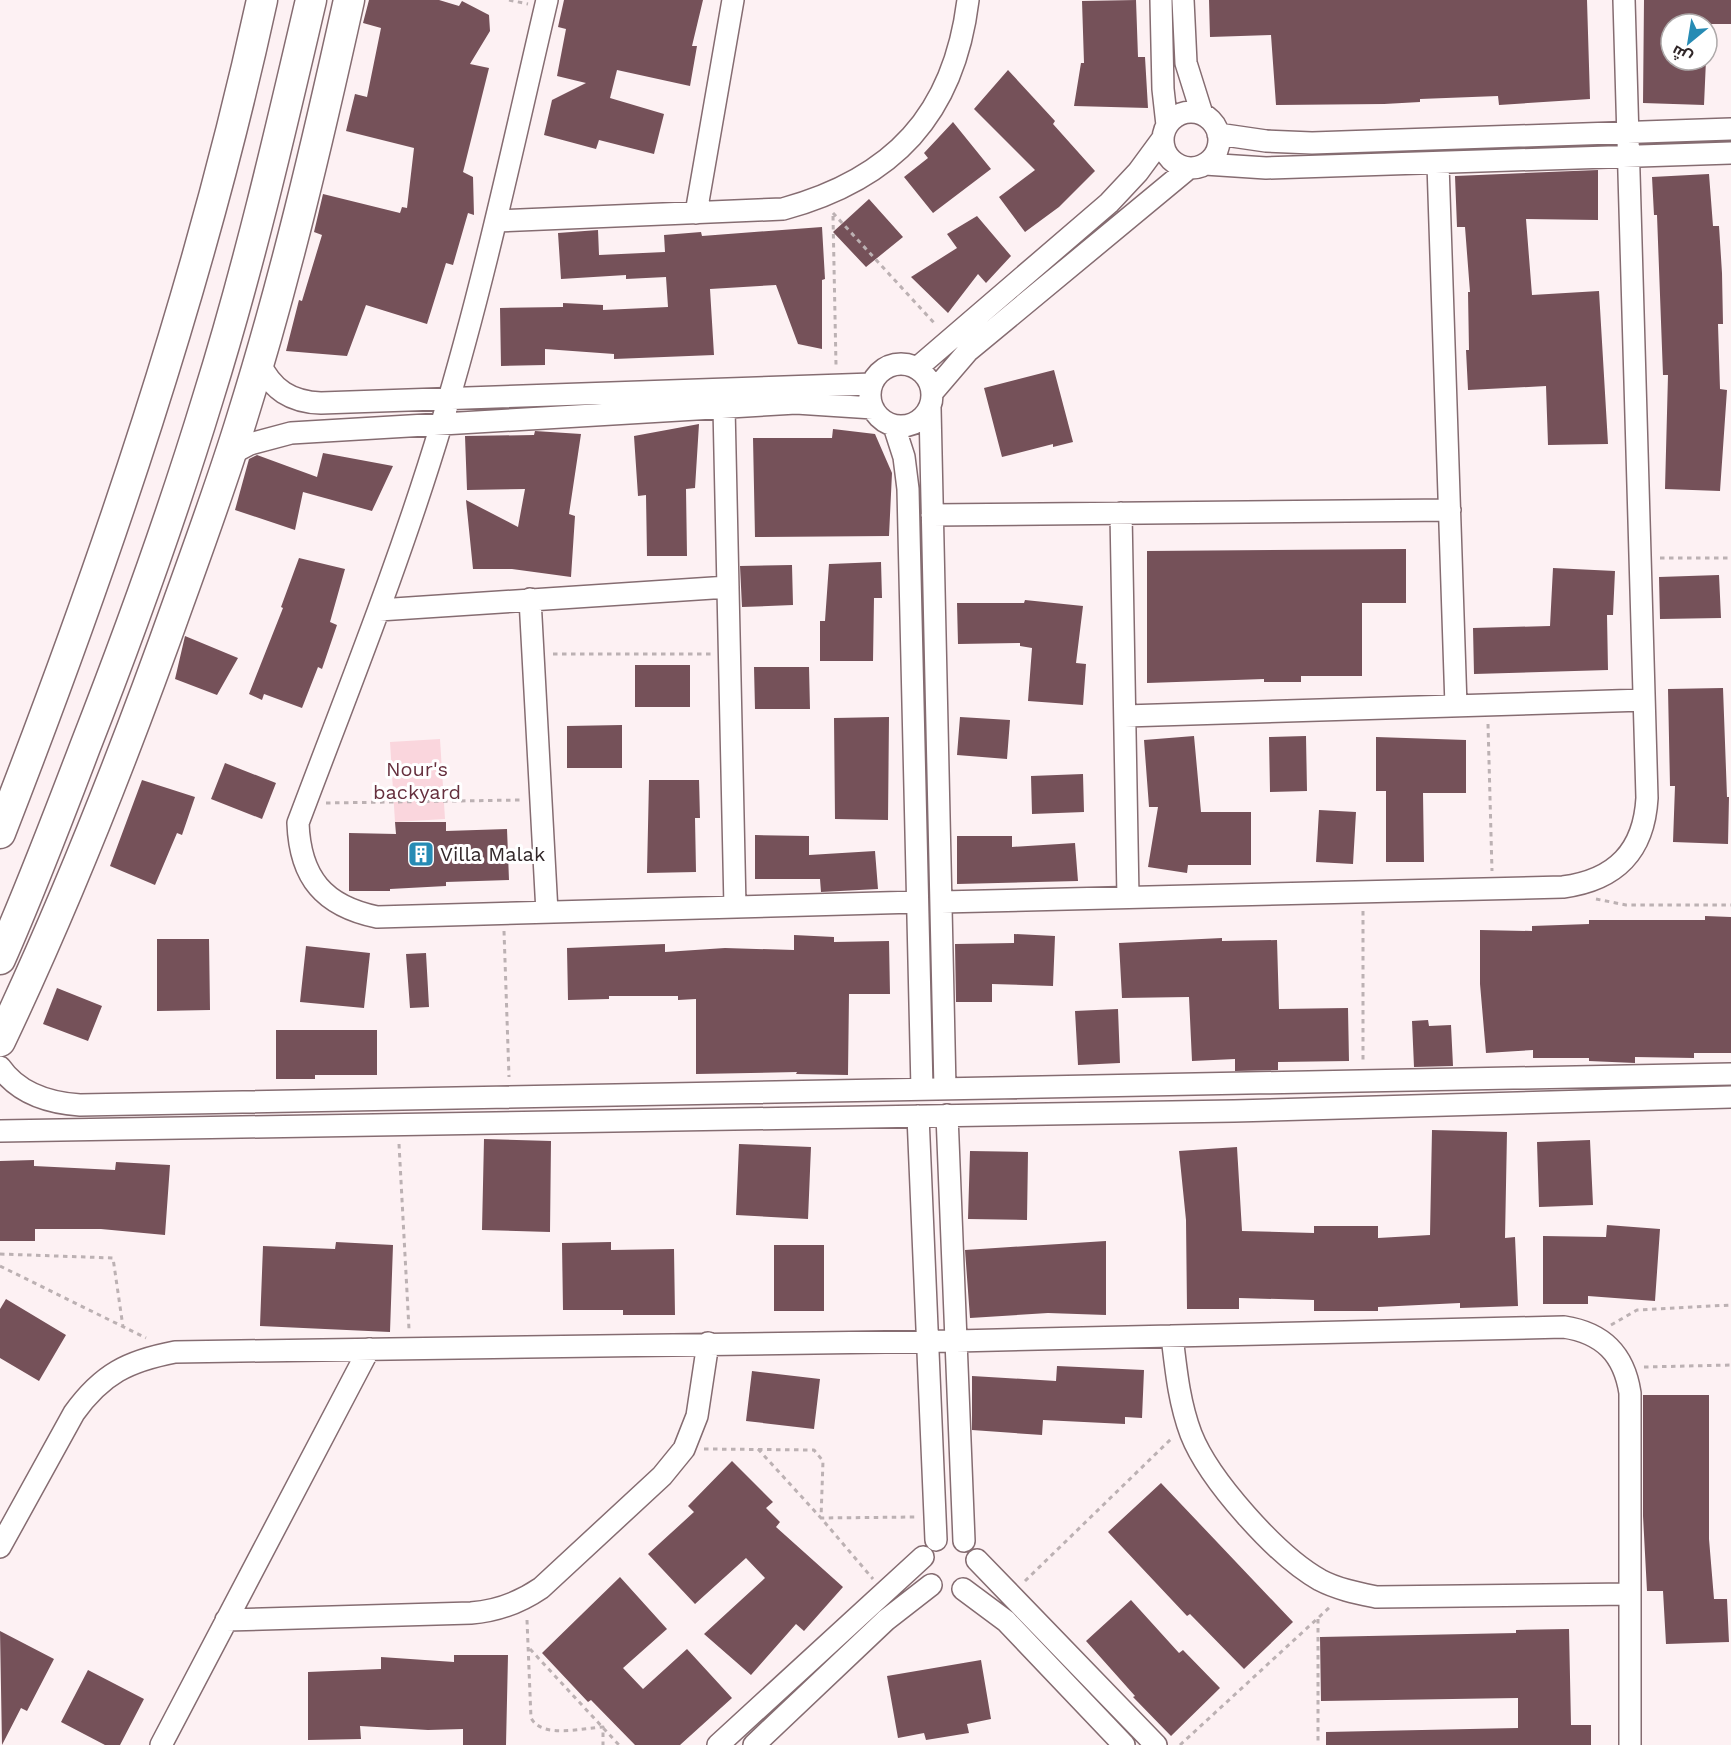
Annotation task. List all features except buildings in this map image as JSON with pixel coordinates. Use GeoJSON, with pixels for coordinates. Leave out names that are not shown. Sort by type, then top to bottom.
{"type":"FeatureCollection","features":[{"type":"Feature","properties":{"kind":"main road"},"geometry":{"type":"LineString","coordinates":[[0,833],[67,663],[150,416],[239,106],[262,0]]}},
{"type":"Feature","properties":{"kind":"main road"},"geometry":{"type":"LineString","coordinates":[[0,959],[45,853],[105,697],[195,440],[222,350],[284,118],[311,0]]}},
{"type":"Feature","properties":{"kind":"main road"},"geometry":{"type":"LineString","coordinates":[[0,1041],[90,838],[144,700],[231,454],[259,362],[321,126],[350,0]]}},
{"type":"Feature","properties":{"kind":"street"},"geometry":{"type":"LineString","coordinates":[[547,0],[496,221],[442,424],[379,610],[298,823],[299,846],[306,868],[318,887],[335,902],[355,912],[377,917],[917,902]]}},
{"type":"Feature","properties":{"kind":"street"},"geometry":{"type":"LineString","coordinates":[[696,213],[733,0]]}},
{"type":"Feature","properties":{"kind":"street"},"geometry":{"type":"LineString","coordinates":[[496,221],[826,206],[853,183],[885,162],[912,136],[934,106],[952,73],[961,46],[968,0]]}},
{"type":"Feature","properties":{"kind":"street"},"geometry":{"type":"LineString","coordinates":[[1161,0],[1165,131],[1167,154],[1173,161],[1197,166],[1266,168],[1731,153]]}},
{"type":"Feature","properties":{"kind":"street"},"geometry":{"type":"LineString","coordinates":[[1183,0],[1186,63],[1202,114]]}},
{"type":"Feature","properties":{"kind":"street"},"geometry":{"type":"LineString","coordinates":[[941,902],[1563,887],[1601,878],[1624,860],[1640,836],[1646,818],[1647,798],[1624,0]]}},
{"type":"Feature","properties":{"kind":"street"},"geometry":{"type":"LineString","coordinates":[[917,368],[1109,203],[1138,172],[1179,114],[1187,112],[1202,114],[1209,119],[1218,134],[1218,148],[968,351],[931,400],[919,421],[911,425],[894,426],[885,422],[873,408],[870,392],[872,384],[888,367],[902,364],[917,368],[930,383],[931,400],[932,515],[941,902],[935,1089]]}},
{"type":"Feature","properties":{"kind":"street"},"geometry":{"type":"LineString","coordinates":[[1218,134],[1266,141],[1312,143],[1731,129]]}},
{"type":"Feature","properties":{"kind":"street"},"geometry":{"type":"LineString","coordinates":[[1438,164],[1456,706]]}},
{"type":"Feature","properties":{"kind":"street"},"geometry":{"type":"LineString","coordinates":[[259,362],[266,377],[276,388],[290,398],[305,402],[872,384]]}},
{"type":"Feature","properties":{"kind":"street"},"geometry":{"type":"LineString","coordinates":[[231,454],[250,444],[291,433],[816,402],[873,408]]}},
{"type":"Feature","properties":{"kind":"street"},"geometry":{"type":"LineString","coordinates":[[724,407],[735,907]]}},
{"type":"Feature","properties":{"kind":"street"},"geometry":{"type":"LineString","coordinates":[[894,426],[904,457],[908,489],[917,902],[935,1089],[944,1115],[964,1541]]}},
{"type":"Feature","properties":{"kind":"street"},"geometry":{"type":"LineString","coordinates":[[932,515],[1450,510]]}},
{"type":"Feature","properties":{"kind":"street"},"geometry":{"type":"LineString","coordinates":[[1121,513],[1128,897]]}},
{"type":"Feature","properties":{"kind":"street"},"geometry":{"type":"LineString","coordinates":[[379,610],[728,586]]}},
{"type":"Feature","properties":{"kind":"street"},"geometry":{"type":"LineString","coordinates":[[530,599],[547,912]]}},
{"type":"Feature","properties":{"kind":"street"},"geometry":{"type":"LineString","coordinates":[[1125,716],[1644,700]]}},
{"type":"Feature","properties":{"kind":"street"},"geometry":{"type":"LineString","coordinates":[[0,1067],[15,1083],[30,1093],[62,1104],[80,1105],[1364,1083],[1731,1074]]}},
{"type":"Feature","properties":{"kind":"street"},"geometry":{"type":"LineString","coordinates":[[1233,1085],[1234,1111]]}},
{"type":"Feature","properties":{"kind":"street"},"geometry":{"type":"LineString","coordinates":[[659,1094],[660,1120]]}},
{"type":"Feature","properties":{"kind":"street"},"geometry":{"type":"LineString","coordinates":[[0,1131],[1234,1111],[1731,1097]]}},
{"type":"Feature","properties":{"kind":"street"},"geometry":{"type":"LineString","coordinates":[[918,1116],[936,1540]]}},
{"type":"Feature","properties":{"kind":"street"},"geometry":{"type":"LineString","coordinates":[[0,1547],[74,1413],[87,1395],[123,1367],[143,1358],[175,1352],[956,1341],[1564,1327],[1597,1336],[1611,1346],[1624,1367],[1630,1393],[1630,1745]]}},
{"type":"Feature","properties":{"kind":"street"},"geometry":{"type":"LineString","coordinates":[[1172,1336],[1178,1387],[1187,1424],[1204,1461],[1274,1546],[1296,1565],[1321,1580],[1348,1591],[1376,1597],[1630,1594]]}},
{"type":"Feature","properties":{"kind":"street"},"geometry":{"type":"LineString","coordinates":[[226,1620],[490,1612],[526,1599],[541,1588],[662,1476],[684,1449],[697,1416],[708,1343]]}},
{"type":"Feature","properties":{"kind":"street"},"geometry":{"type":"LineString","coordinates":[[161,1745],[369,1349]]}},
{"type":"Feature","properties":{"kind":"street"},"geometry":{"type":"LineString","coordinates":[[718,1745],[800,1667],[923,1557],[936,1540],[945,1537],[964,1541],[970,1546],[977,1560],[1156,1745]]}},
{"type":"Feature","properties":{"kind":"street"},"geometry":{"type":"LineString","coordinates":[[923,1557],[923,1572],[931,1585],[946,1592],[963,1589],[975,1577],[977,1560]]}},
{"type":"Feature","properties":{"kind":"street"},"geometry":{"type":"LineString","coordinates":[[754,1745],[886,1620],[931,1585]]}},
{"type":"Feature","properties":{"kind":"street"},"geometry":{"type":"LineString","coordinates":[[963,1589],[1006,1622],[1124,1745]]}},
{"type":"Feature","properties":{"kind":"street"},"geometry":{"type":"LineString","coordinates":[[800,1667],[816,1686]]}},
{"type":"Feature","properties":{"kind":"path"},"geometry":{"type":"LineString","coordinates":[[826,206],[950,340]]}},
{"type":"Feature","properties":{"kind":"path"},"geometry":{"type":"LineString","coordinates":[[826,206],[836,385]]}},
{"type":"Feature","properties":{"kind":"path"},"geometry":{"type":"LineString","coordinates":[[1640,558],[1731,558]]}},
{"type":"Feature","properties":{"kind":"path"},"geometry":{"type":"LineString","coordinates":[[533,654],[729,654]]}},
{"type":"Feature","properties":{"kind":"path"},"geometry":{"type":"LineString","coordinates":[[1487,705],[1493,888]]}},
{"type":"Feature","properties":{"kind":"path"},"geometry":{"type":"LineString","coordinates":[[306,804],[541,800]]}},
{"type":"Feature","properties":{"kind":"path"},"geometry":{"type":"LineString","coordinates":[[1563,887],[1614,904],[1731,904]]}},
{"type":"Feature","properties":{"kind":"path"},"geometry":{"type":"LineString","coordinates":[[1363,891],[1364,1083]]}},
{"type":"Feature","properties":{"kind":"path"},"geometry":{"type":"LineString","coordinates":[[503,914],[510,1097]]}},
{"type":"Feature","properties":{"kind":"path"},"geometry":{"type":"LineString","coordinates":[[398,1124],[410,1349]]}},
{"type":"Feature","properties":{"kind":"path"},"geometry":{"type":"LineString","coordinates":[[0,1254],[113,1258],[123,1327]]}},
{"type":"Feature","properties":{"kind":"path"},"geometry":{"type":"LineString","coordinates":[[0,1266],[175,1352]]}},
{"type":"Feature","properties":{"kind":"path"},"geometry":{"type":"LineString","coordinates":[[1597,1336],[1628,1313],[1637,1310],[1731,1305]]}},
{"type":"Feature","properties":{"kind":"path"},"geometry":{"type":"LineString","coordinates":[[1624,1367],[1731,1365]]}},
{"type":"Feature","properties":{"kind":"path"},"geometry":{"type":"LineString","coordinates":[[1011,1595],[1187,1424]]}},
{"type":"Feature","properties":{"kind":"path"},"geometry":{"type":"LineString","coordinates":[[684,1449],[814,1450],[818,1452],[823,1461],[821,1518]]}},
{"type":"Feature","properties":{"kind":"path"},"geometry":{"type":"LineString","coordinates":[[758,1449],[821,1518],[883,1592]]}},
{"type":"Feature","properties":{"kind":"path"},"geometry":{"type":"LineString","coordinates":[[821,1518],[935,1517]]}},
{"type":"Feature","properties":{"kind":"path"},"geometry":{"type":"LineString","coordinates":[[1180,1745],[1348,1591]]}},
{"type":"Feature","properties":{"kind":"path"},"geometry":{"type":"LineString","coordinates":[[526,1599],[531,1718],[534,1724],[544,1730],[603,1727]]}},
{"type":"Feature","properties":{"kind":"path"},"geometry":{"type":"LineString","coordinates":[[1318,1619],[1318,1745]]}},
{"type":"Feature","properties":{"kind":"path"},"geometry":{"type":"LineString","coordinates":[[529,1647],[619,1745]]}},
{"type":"Feature","properties":{"kind":"path"},"geometry":{"type":"LineString","coordinates":[[603,1727],[603,1745]]}},
{"type":"Feature","properties":{"kind":"green space","name":"Nour's backyard"},"geometry":{"type":"Polygon","coordinates":[[[440,739],[445,819],[395,822],[390,742],[440,739]]]}},
{"type":"Feature","properties":{"kind":"place","name":"Villa Malak"},"geometry":{"type":"Point","coordinates":[421,854]}}]}
